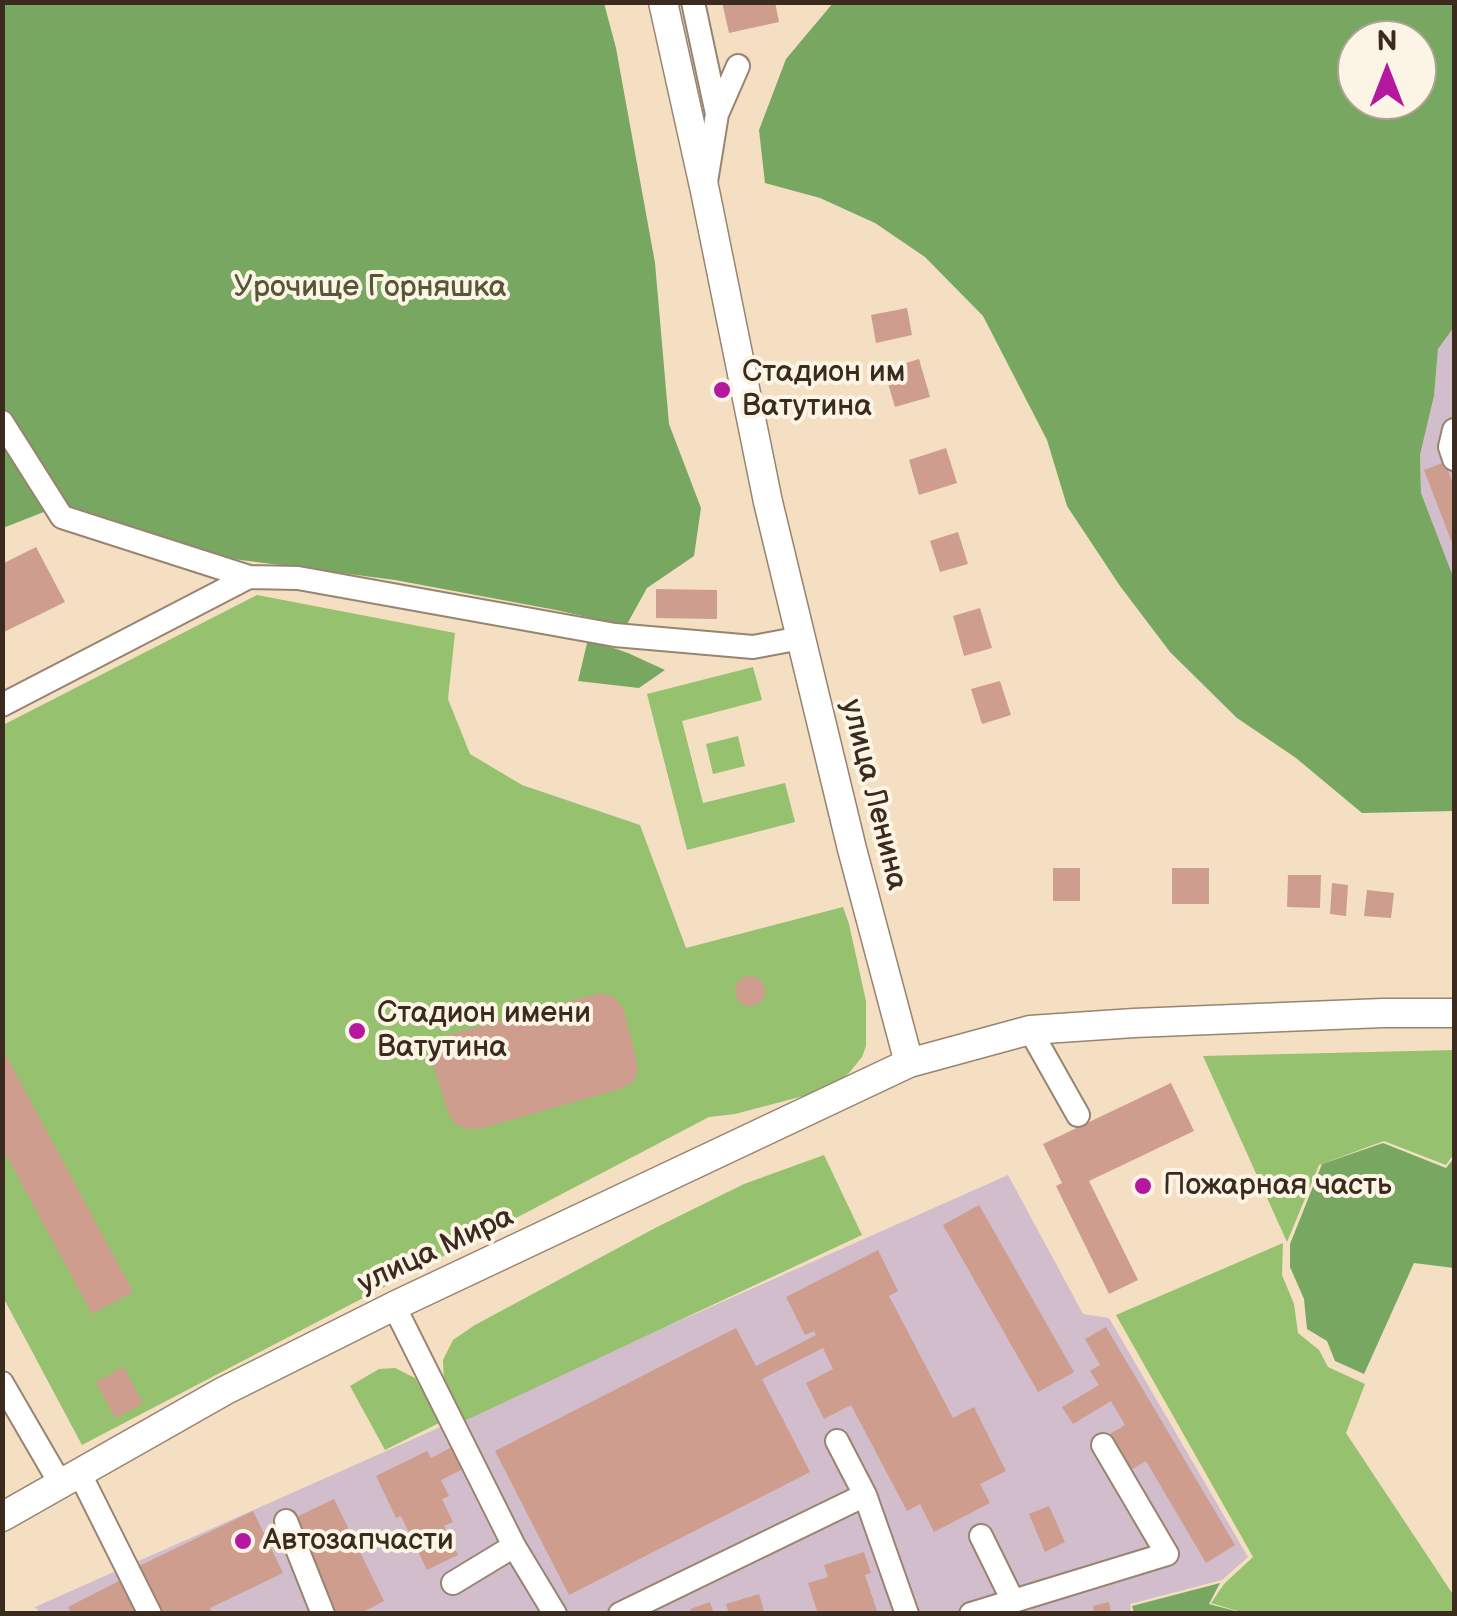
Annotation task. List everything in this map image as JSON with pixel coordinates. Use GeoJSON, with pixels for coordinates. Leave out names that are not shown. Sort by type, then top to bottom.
{"type":"FeatureCollection","features":[{"type":"Feature","properties":{"kind":"main road","name":"улица Ленина"},"geometry":{"type":"LineString","coordinates":[[663,2],[768,502],[856,866],[909,1064]]}},
{"type":"Feature","properties":{"kind":"main road"},"geometry":{"type":"LineString","coordinates":[[909,1064],[1030,1030],[1134,1022],[1454,1013]]}},
{"type":"Feature","properties":{"kind":"main road","name":"улица Мира"},"geometry":{"type":"LineString","coordinates":[[2,1517],[224,1391],[394,1306],[909,1064]]}},
{"type":"Feature","properties":{"kind":"street"},"geometry":{"type":"LineString","coordinates":[[694,2],[717,114]]}},
{"type":"Feature","properties":{"kind":"street"},"geometry":{"type":"LineString","coordinates":[[705,191],[717,114],[738,66]]}},
{"type":"Feature","properties":{"kind":"street"},"geometry":{"type":"LineString","coordinates":[[2,422],[62,516],[249,577],[298,578],[615,634],[752,647],[801,638]]}},
{"type":"Feature","properties":{"kind":"street"},"geometry":{"type":"LineString","coordinates":[[1454,430],[1450,448],[1454,459]]}},
{"type":"Feature","properties":{"kind":"street"},"geometry":{"type":"LineString","coordinates":[[2,705],[249,577]]}},
{"type":"Feature","properties":{"kind":"street"},"geometry":{"type":"LineString","coordinates":[[1030,1030],[1078,1115]]}},
{"type":"Feature","properties":{"kind":"street"},"geometry":{"type":"LineString","coordinates":[[394,1306],[514,1546],[555,1614]]}},
{"type":"Feature","properties":{"kind":"street"},"geometry":{"type":"LineString","coordinates":[[2,1384],[70,1478],[150,1614]]}},
{"type":"Feature","properties":{"kind":"street"},"geometry":{"type":"LineString","coordinates":[[836,1440],[865,1495],[907,1614]]}},
{"type":"Feature","properties":{"kind":"street"},"geometry":{"type":"LineString","coordinates":[[970,1614],[1167,1554],[1103,1444]]}},
{"type":"Feature","properties":{"kind":"street"},"geometry":{"type":"LineString","coordinates":[[620,1614],[865,1495]]}},
{"type":"Feature","properties":{"kind":"street"},"geometry":{"type":"LineString","coordinates":[[286,1521],[323,1614]]}},
{"type":"Feature","properties":{"kind":"street"},"geometry":{"type":"LineString","coordinates":[[981,1536],[1014,1600]]}},
{"type":"Feature","properties":{"kind":"street"},"geometry":{"type":"LineString","coordinates":[[453,1583],[514,1546]]}},
{"type":"Feature","properties":{"kind":"shaded area"},"geometry":{"type":"Polygon","coordinates":[[[1454,327],[1454,579],[1421,493],[1420,455],[1434,396],[1438,349],[1454,327]]]}},
{"type":"Feature","properties":{"kind":"shaded area"},"geometry":{"type":"Polygon","coordinates":[[[1008,1175],[1083,1314],[1109,1318],[1248,1557],[1222,1580],[1130,1604],[1131,1614],[41,1614],[35,1607],[1008,1175]]]}},
{"type":"Feature","properties":{"kind":"green space","name":"Урочище Горняшка"},"geometry":{"type":"Polygon","coordinates":[[[3,3],[604,3],[616,48],[655,263],[669,424],[701,508],[694,556],[647,588],[626,626],[395,580],[218,557],[54,508],[3,528],[3,3]]]}},
{"type":"Feature","properties":{"kind":"green space"},"geometry":{"type":"Polygon","coordinates":[[[833,3],[1454,3],[1454,327],[1438,349],[1434,396],[1420,455],[1421,493],[1454,579],[1454,811],[1362,813],[1296,758],[1237,718],[1170,652],[1067,506],[1047,440],[983,316],[925,257],[875,223],[820,198],[765,183],[759,130],[786,59],[833,3]]]}},
{"type":"Feature","properties":{"kind":"green space","name":"Стадион имени Ватутина"},"geometry":{"type":"Polygon","coordinates":[[[257,595],[455,633],[448,699],[470,754],[522,785],[640,825],[686,948],[843,907],[866,1001],[866,1046],[849,1073],[830,1089],[709,1117],[82,1445],[3,1297],[3,725],[257,595]]]}},
{"type":"Feature","properties":{"kind":"green space"},"geometry":{"type":"Polygon","coordinates":[[[588,639],[665,670],[639,688],[578,681],[588,639]]]}},
{"type":"Feature","properties":{"kind":"green space"},"geometry":{"type":"Polygon","coordinates":[[[753,667],[762,700],[682,721],[703,803],[785,783],[795,822],[687,850],[647,694],[753,667]]]}},
{"type":"Feature","properties":{"kind":"green space"},"geometry":{"type":"Polygon","coordinates":[[[738,736],[745,766],[713,774],[706,744],[738,736]]]}},
{"type":"Feature","properties":{"kind":"green space"},"geometry":{"type":"Polygon","coordinates":[[[1454,1050],[1454,1154],[1446,1165],[1384,1141],[1319,1165],[1287,1242],[1203,1056],[1454,1050]]]}},
{"type":"Feature","properties":{"kind":"green space"},"geometry":{"type":"Polygon","coordinates":[[[1383,1143],[1446,1168],[1454,1158],[1454,1268],[1414,1263],[1364,1374],[1335,1361],[1327,1341],[1307,1329],[1304,1299],[1290,1267],[1290,1244],[1322,1164],[1383,1143]]]}},
{"type":"Feature","properties":{"kind":"green space"},"geometry":{"type":"Polygon","coordinates":[[[824,1155],[862,1235],[462,1422],[444,1384],[443,1360],[453,1340],[657,1227],[744,1184],[824,1155]]]}},
{"type":"Feature","properties":{"kind":"green space"},"geometry":{"type":"Polygon","coordinates":[[[1283,1243],[1282,1275],[1294,1304],[1298,1333],[1319,1350],[1328,1367],[1365,1384],[1346,1433],[1454,1596],[1454,1613],[1247,1614],[1211,1603],[1224,1584],[1253,1557],[1116,1315],[1283,1243]]]}},
{"type":"Feature","properties":{"kind":"green space"},"geometry":{"type":"Polygon","coordinates":[[[395,1368],[415,1378],[441,1422],[385,1450],[350,1386],[379,1369],[395,1368]]]}},
{"type":"Feature","properties":{"kind":"green space"},"geometry":{"type":"Polygon","coordinates":[[[1220,1583],[1209,1604],[1243,1613],[1134,1613],[1132,1606],[1220,1583]]]}},
{"type":"Feature","properties":{"kind":"building"},"geometry":{"type":"Polygon","coordinates":[[[722,2],[775,2],[779,22],[729,33],[722,2]]]}},
{"type":"Feature","properties":{"kind":"building"},"geometry":{"type":"Polygon","coordinates":[[[907,308],[912,335],[876,343],[871,315],[907,308]]]}},
{"type":"Feature","properties":{"kind":"building"},"geometry":{"type":"Polygon","coordinates":[[[919,359],[930,397],[895,407],[884,370],[919,359]]]}},
{"type":"Feature","properties":{"kind":"building"},"geometry":{"type":"Polygon","coordinates":[[[946,448],[957,483],[919,495],[909,460],[946,448]]]}},
{"type":"Feature","properties":{"kind":"building"},"geometry":{"type":"Polygon","coordinates":[[[1445,462],[1454,487],[1454,548],[1424,470],[1445,462]]]}},
{"type":"Feature","properties":{"kind":"building"},"geometry":{"type":"Polygon","coordinates":[[[958,532],[968,564],[940,572],[930,541],[958,532]]]}},
{"type":"Feature","properties":{"kind":"building"},"geometry":{"type":"Polygon","coordinates":[[[36,547],[65,602],[2,633],[2,564],[36,547]]]}},
{"type":"Feature","properties":{"kind":"building"},"geometry":{"type":"Polygon","coordinates":[[[656,589],[717,590],[717,619],[656,618],[656,589]]]}},
{"type":"Feature","properties":{"kind":"building"},"geometry":{"type":"Polygon","coordinates":[[[980,608],[992,648],[964,656],[953,616],[980,608]]]}},
{"type":"Feature","properties":{"kind":"building"},"geometry":{"type":"Polygon","coordinates":[[[1000,681],[1011,715],[982,724],[971,689],[1000,681]]]}},
{"type":"Feature","properties":{"kind":"building"},"geometry":{"type":"Polygon","coordinates":[[[1053,868],[1080,868],[1080,901],[1053,901],[1053,868]]]}},
{"type":"Feature","properties":{"kind":"building"},"geometry":{"type":"Polygon","coordinates":[[[1172,868],[1209,868],[1209,904],[1172,904],[1172,868]]]}},
{"type":"Feature","properties":{"kind":"building"},"geometry":{"type":"Polygon","coordinates":[[[1288,875],[1321,875],[1320,908],[1287,907],[1288,875]]]}},
{"type":"Feature","properties":{"kind":"building"},"geometry":{"type":"Polygon","coordinates":[[[1332,883],[1348,885],[1346,916],[1330,914],[1332,883]]]}},
{"type":"Feature","properties":{"kind":"building"},"geometry":{"type":"Polygon","coordinates":[[[1367,890],[1394,893],[1391,918],[1364,916],[1367,890]]]}},
{"type":"Feature","properties":{"kind":"building"},"geometry":{"type":"Polygon","coordinates":[[[750,976],[764,985],[765,991],[756,1005],[750,1006],[736,997],[735,991],[744,977],[750,976]]]}},
{"type":"Feature","properties":{"kind":"building"},"geometry":{"type":"Polygon","coordinates":[[[601,993],[614,997],[623,1008],[637,1062],[633,1082],[479,1129],[455,1124],[432,1060],[431,1049],[436,1042],[445,1036],[601,993]]]}},
{"type":"Feature","properties":{"kind":"building"},"geometry":{"type":"Polygon","coordinates":[[[2,1048],[133,1292],[92,1314],[2,1147],[2,1048]]]}},
{"type":"Feature","properties":{"kind":"building"},"geometry":{"type":"Polygon","coordinates":[[[1171,1083],[1194,1131],[1089,1181],[1138,1280],[1109,1294],[1056,1186],[1062,1183],[1043,1144],[1171,1083]]]}},
{"type":"Feature","properties":{"kind":"building"},"geometry":{"type":"Polygon","coordinates":[[[979,1205],[1074,1372],[1038,1392],[943,1225],[979,1205]]]}},
{"type":"Feature","properties":{"kind":"building"},"geometry":{"type":"Polygon","coordinates":[[[878,1250],[898,1291],[889,1296],[953,1418],[974,1407],[1006,1471],[980,1484],[990,1503],[934,1532],[920,1504],[907,1511],[851,1405],[824,1419],[806,1383],[833,1369],[823,1348],[762,1379],[810,1472],[569,1595],[495,1451],[736,1328],[756,1366],[816,1335],[814,1331],[805,1335],[786,1297],[878,1250]]]}},
{"type":"Feature","properties":{"kind":"building"},"geometry":{"type":"Polygon","coordinates":[[[1106,1327],[1235,1545],[1206,1563],[1146,1461],[1131,1470],[1110,1434],[1125,1425],[1111,1401],[1073,1424],[1062,1407],[1099,1385],[1090,1371],[1100,1365],[1085,1339],[1106,1327]]]}},
{"type":"Feature","properties":{"kind":"building"},"geometry":{"type":"Polygon","coordinates":[[[124,1367],[143,1404],[115,1418],[96,1382],[124,1367]]]}},
{"type":"Feature","properties":{"kind":"building"},"geometry":{"type":"Polygon","coordinates":[[[456,1445],[467,1467],[441,1480],[449,1496],[442,1499],[453,1522],[444,1526],[458,1555],[427,1570],[376,1476],[427,1451],[431,1458],[456,1445]]]}},
{"type":"Feature","properties":{"kind":"building"},"geometry":{"type":"Polygon","coordinates":[[[334,1499],[384,1601],[359,1614],[336,1614],[288,1521],[334,1499]]]}},
{"type":"Feature","properties":{"kind":"building"},"geometry":{"type":"Polygon","coordinates":[[[1049,1506],[1065,1542],[1045,1552],[1029,1514],[1049,1506]]]}},
{"type":"Feature","properties":{"kind":"building"},"geometry":{"type":"Polygon","coordinates":[[[253,1511],[283,1573],[210,1608],[212,1614],[162,1614],[139,1566],[253,1511]]]}},
{"type":"Feature","properties":{"kind":"building"},"geometry":{"type":"Polygon","coordinates":[[[864,1552],[871,1573],[865,1575],[878,1614],[818,1614],[808,1583],[828,1577],[824,1565],[864,1552]]]}},
{"type":"Feature","properties":{"kind":"building"},"geometry":{"type":"Polygon","coordinates":[[[123,1579],[140,1614],[71,1614],[68,1607],[123,1579]]]}},
{"type":"Feature","properties":{"kind":"building"},"geometry":{"type":"Polygon","coordinates":[[[759,1594],[765,1614],[729,1614],[726,1604],[759,1594]]]}},
{"type":"Feature","properties":{"kind":"building"},"geometry":{"type":"Polygon","coordinates":[[[710,1602],[714,1614],[692,1614],[690,1609],[710,1602]]]}},
{"type":"Feature","properties":{"kind":"building"},"geometry":{"type":"Polygon","coordinates":[[[1109,1602],[1111,1614],[1094,1614],[1093,1606],[1109,1602]]]}},
{"type":"Feature","properties":{"kind":"place","name":"Стадион им Ватутина"},"geometry":{"type":"Point","coordinates":[722,390]}},
{"type":"Feature","properties":{"kind":"place","name":"Стадион имени Ватутина"},"geometry":{"type":"Point","coordinates":[357,1031]}},
{"type":"Feature","properties":{"kind":"place","name":"Пожарная часть"},"geometry":{"type":"Point","coordinates":[1143,1186]}},
{"type":"Feature","properties":{"kind":"place","name":"Автозапчасти"},"geometry":{"type":"Point","coordinates":[243,1541]}}]}
